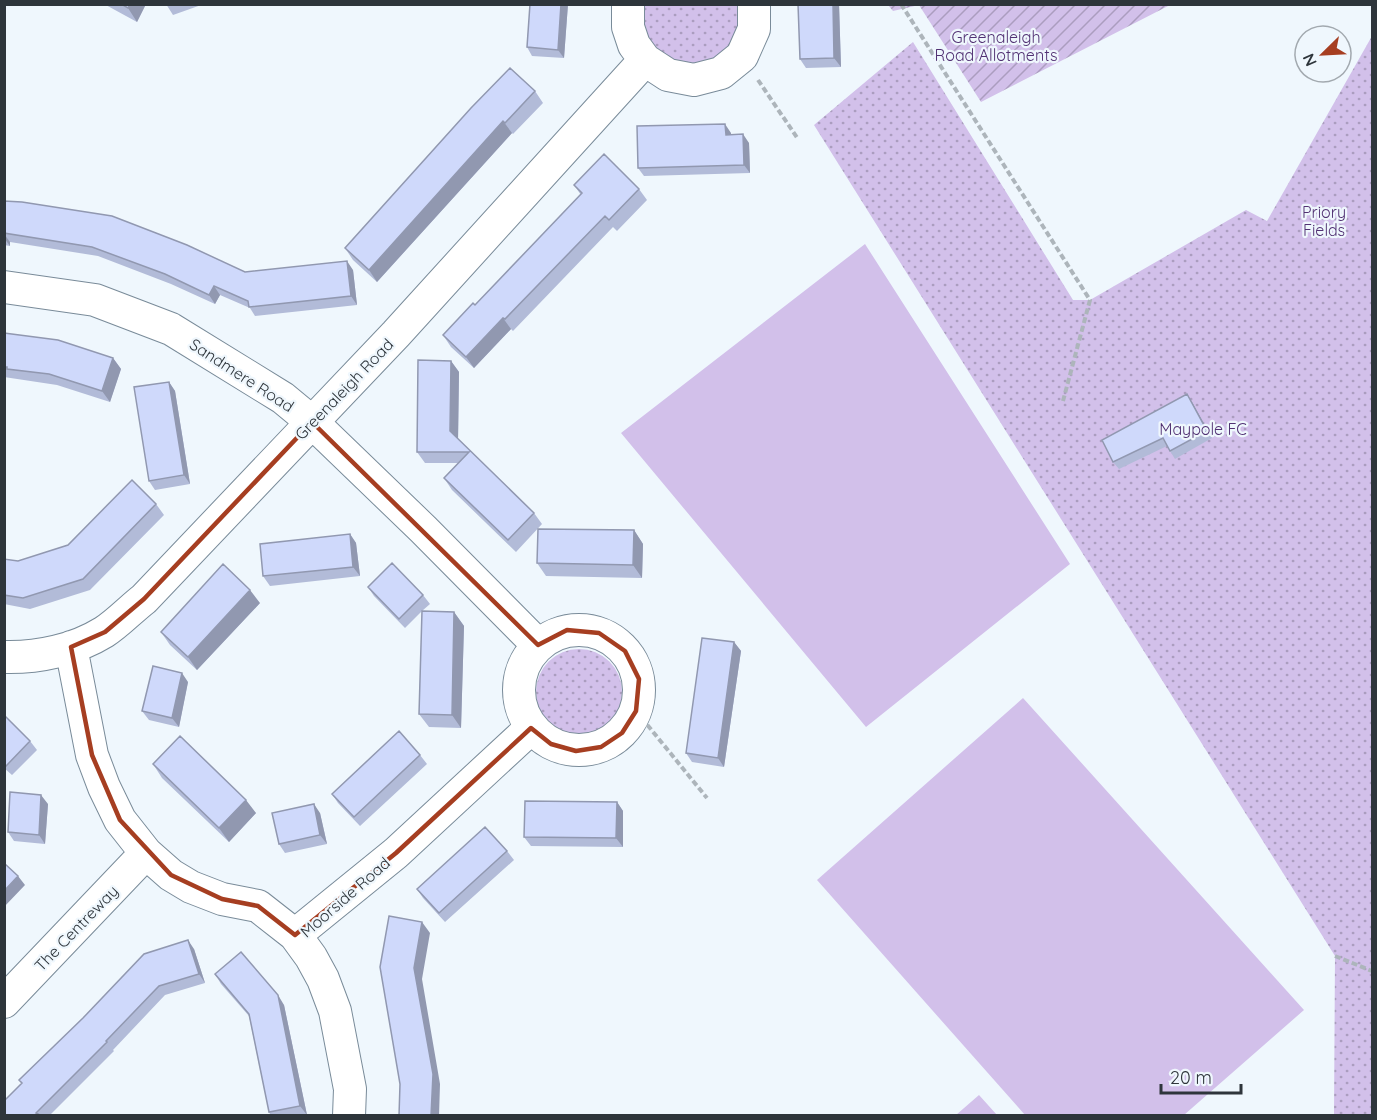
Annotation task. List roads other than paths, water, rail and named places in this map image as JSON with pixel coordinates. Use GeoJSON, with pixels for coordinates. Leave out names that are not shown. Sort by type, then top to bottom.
{"type":"FeatureCollection","features":[{"type":"Feature","properties":{"kind":"street"},"geometry":{"type":"LineString","coordinates":[[628,4],[628,27],[634,45],[645,60],[668,75],[694,80],[721,73],[742,56],[754,29],[754,4]]}},
{"type":"Feature","properties":{"kind":"street","name":"Greenaleigh Road"},"geometry":{"type":"LineString","coordinates":[[4,657],[24,657],[71,647],[105,632],[144,599],[396,334],[645,60]]}},
{"type":"Feature","properties":{"kind":"street","name":"Sandmere Road"},"geometry":{"type":"LineString","coordinates":[[4,287],[95,300],[171,329],[283,398],[312,422],[423,529],[538,645]]}},
{"type":"Feature","properties":{"kind":"street"},"geometry":{"type":"LineString","coordinates":[[567,630],[599,633],[625,651],[639,680],[636,711],[622,733],[601,747],[576,751],[551,744],[531,728],[519,700],[522,670],[538,645],[567,630]]}},
{"type":"Feature","properties":{"kind":"street"},"geometry":{"type":"LineString","coordinates":[[71,647],[92,756],[120,820],[146,853],[171,875],[191,887],[222,899],[258,906],[295,935]]}},
{"type":"Feature","properties":{"kind":"street","name":"Moorside Road"},"geometry":{"type":"LineString","coordinates":[[350,1116],[350,1089],[334,1011],[323,979],[295,935],[396,853],[531,728]]}},
{"type":"Feature","properties":{"kind":"street","name":"The Centreway"},"geometry":{"type":"LineString","coordinates":[[4,1002],[146,853]]}},
{"type":"Feature","properties":{"kind":"park label","name":"Greenaleigh Road Allotments"},"geometry":{"type":"Point","coordinates":[996,46]}},
{"type":"Feature","properties":{"kind":"park label","name":"Priory Fields"},"geometry":{"type":"Point","coordinates":[1324,221]}},
{"type":"Feature","properties":{"kind":"park label","name":"Maypole FC"},"geometry":{"type":"Point","coordinates":[1203,429]}}]}
